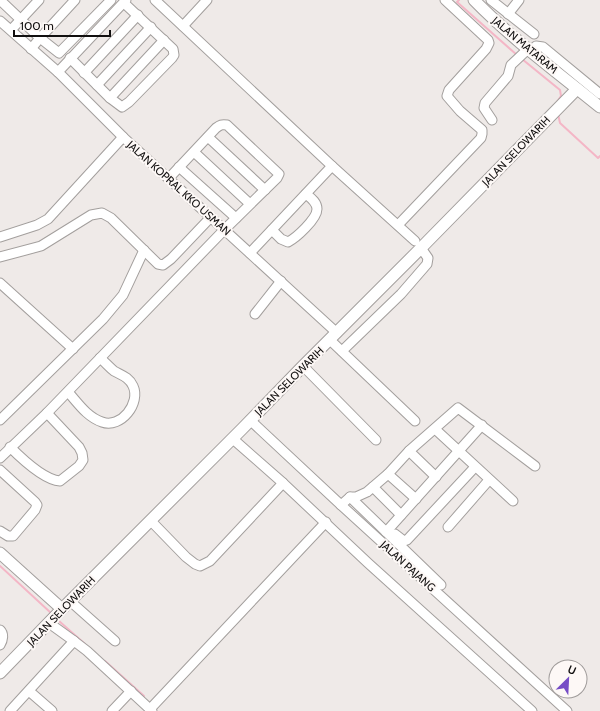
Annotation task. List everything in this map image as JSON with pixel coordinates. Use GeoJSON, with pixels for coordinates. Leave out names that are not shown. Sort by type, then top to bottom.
{"type":"FeatureCollection","features":[{"type":"Feature","properties":{"kind":"main road","name":"JALAN MATARAM"},"geometry":{"type":"LineString","coordinates":[[474,0],[524,54],[577,89],[600,107]]}},
{"type":"Feature","properties":{"kind":"main road","name":"JALAN SELOWARIH"},"geometry":{"type":"LineString","coordinates":[[0,672],[334,336],[418,244],[577,89]]}},
{"type":"Feature","properties":{"kind":"main road"},"geometry":{"type":"LineString","coordinates":[[0,553],[62,609]]}},
{"type":"Feature","properties":{"kind":"street"},"geometry":{"type":"LineString","coordinates":[[11,30],[39,0]]}},
{"type":"Feature","properties":{"kind":"street"},"geometry":{"type":"LineString","coordinates":[[31,49],[75,0]]}},
{"type":"Feature","properties":{"kind":"street"},"geometry":{"type":"LineString","coordinates":[[2,1],[57,53],[60,52],[111,0]]}},
{"type":"Feature","properties":{"kind":"street"},"geometry":{"type":"LineString","coordinates":[[183,26],[207,0]]}},
{"type":"Feature","properties":{"kind":"street"},"geometry":{"type":"LineString","coordinates":[[398,225],[481,138],[482,134],[482,130],[460,111],[447,96],[449,90],[486,49],[489,43],[488,40],[446,0]]}},
{"type":"Feature","properties":{"kind":"street"},"geometry":{"type":"LineString","coordinates":[[491,0],[534,34]]}},
{"type":"Feature","properties":{"kind":"street"},"geometry":{"type":"LineString","coordinates":[[508,14],[519,0]]}},
{"type":"Feature","properties":{"kind":"street"},"geometry":{"type":"LineString","coordinates":[[58,72],[70,58],[125,1],[174,50],[174,55],[172,58],[124,107],[120,106],[110,98],[70,58]]}},
{"type":"Feature","properties":{"kind":"street"},"geometry":{"type":"LineString","coordinates":[[161,2],[183,26],[332,166],[418,244],[428,258],[427,264],[401,294],[342,351]]}},
{"type":"Feature","properties":{"kind":"street"},"geometry":{"type":"LineString","coordinates":[[84,73],[138,15]]}},
{"type":"Feature","properties":{"kind":"street"},"geometry":{"type":"LineString","coordinates":[[0,21],[58,72],[123,137]]}},
{"type":"Feature","properties":{"kind":"street"},"geometry":{"type":"LineString","coordinates":[[97,85],[151,27]]}},
{"type":"Feature","properties":{"kind":"street"},"geometry":{"type":"LineString","coordinates":[[110,98],[164,40]]}},
{"type":"Feature","properties":{"kind":"street"},"geometry":{"type":"LineString","coordinates":[[492,120],[484,108],[485,103],[508,76],[511,65],[536,46],[543,47],[600,94]]}},
{"type":"Feature","properties":{"kind":"street"},"geometry":{"type":"LineString","coordinates":[[0,458],[68,392],[224,230],[277,178],[279,174],[226,125],[220,124],[169,178]]}},
{"type":"Feature","properties":{"kind":"street","name":"JALAN KOPRAL KKO USMAN"},"geometry":{"type":"LineString","coordinates":[[0,237],[48,219],[123,137],[281,281],[334,336],[342,351],[415,421]]}},
{"type":"Feature","properties":{"kind":"street"},"geometry":{"type":"LineString","coordinates":[[208,137],[265,190]]}},
{"type":"Feature","properties":{"kind":"street"},"geometry":{"type":"LineString","coordinates":[[194,152],[250,204]]}},
{"type":"Feature","properties":{"kind":"street"},"geometry":{"type":"LineString","coordinates":[[250,253],[332,166]]}},
{"type":"Feature","properties":{"kind":"street"},"geometry":{"type":"LineString","coordinates":[[179,167],[236,218]]}},
{"type":"Feature","properties":{"kind":"street"},"geometry":{"type":"LineString","coordinates":[[272,230],[281,239],[288,242],[312,220],[316,213],[316,204],[306,194]]}},
{"type":"Feature","properties":{"kind":"street"},"geometry":{"type":"LineString","coordinates":[[0,257],[41,246],[91,215],[102,213],[111,218],[158,264],[163,265],[171,259],[211,218]]}},
{"type":"Feature","properties":{"kind":"street"},"geometry":{"type":"LineString","coordinates":[[0,420],[103,319],[123,295],[144,250]]}},
{"type":"Feature","properties":{"kind":"street"},"geometry":{"type":"LineString","coordinates":[[255,314],[281,281]]}},
{"type":"Feature","properties":{"kind":"street"},"geometry":{"type":"LineString","coordinates":[[0,283],[72,349]]}},
{"type":"Feature","properties":{"kind":"street"},"geometry":{"type":"LineString","coordinates":[[68,392],[93,419],[104,423],[115,422],[123,418],[131,408],[134,400],[135,393],[133,386],[127,378],[114,371],[100,358]]}},
{"type":"Feature","properties":{"kind":"street"},"geometry":{"type":"LineString","coordinates":[[303,366],[376,440]]}},
{"type":"Feature","properties":{"kind":"street"},"geometry":{"type":"LineString","coordinates":[[341,506],[350,497],[361,495],[373,487],[458,408],[535,466]]}},
{"type":"Feature","properties":{"kind":"street"},"geometry":{"type":"LineString","coordinates":[[10,447],[22,459],[52,480],[60,481],[79,466],[83,460],[82,453],[47,413]]}},
{"type":"Feature","properties":{"kind":"street","name":"JALAN PAJANG"},"geometry":{"type":"LineString","coordinates":[[250,420],[341,506],[567,711]]}},
{"type":"Feature","properties":{"kind":"street"},"geometry":{"type":"LineString","coordinates":[[388,530],[482,425]]}},
{"type":"Feature","properties":{"kind":"street"},"geometry":{"type":"LineString","coordinates":[[435,429],[513,501]]}},
{"type":"Feature","properties":{"kind":"street"},"geometry":{"type":"LineString","coordinates":[[233,439],[532,711]]}},
{"type":"Feature","properties":{"kind":"street"},"geometry":{"type":"LineString","coordinates":[[409,452],[436,477]]}},
{"type":"Feature","properties":{"kind":"street"},"geometry":{"type":"LineString","coordinates":[[388,530],[402,540],[407,540],[475,467]]}},
{"type":"Feature","properties":{"kind":"street"},"geometry":{"type":"LineString","coordinates":[[0,470],[35,502],[37,506],[13,536],[8,536],[0,531]]}},
{"type":"Feature","properties":{"kind":"street"},"geometry":{"type":"LineString","coordinates":[[388,474],[416,499]]}},
{"type":"Feature","properties":{"kind":"street"},"geometry":{"type":"LineString","coordinates":[[448,527],[489,480]]}},
{"type":"Feature","properties":{"kind":"street"},"geometry":{"type":"LineString","coordinates":[[151,521],[186,557],[200,566],[210,561],[283,483]]}},
{"type":"Feature","properties":{"kind":"street"},"geometry":{"type":"LineString","coordinates":[[373,487],[402,515]]}},
{"type":"Feature","properties":{"kind":"street"},"geometry":{"type":"LineString","coordinates":[[350,497],[388,530],[441,585]]}},
{"type":"Feature","properties":{"kind":"street"},"geometry":{"type":"LineString","coordinates":[[49,623],[74,641],[151,710],[326,522]]}},
{"type":"Feature","properties":{"kind":"street"},"geometry":{"type":"LineString","coordinates":[[70,601],[115,641]]}},
{"type":"Feature","properties":{"kind":"street"},"geometry":{"type":"LineString","coordinates":[[0,630],[3,638],[0,645]]}},
{"type":"Feature","properties":{"kind":"street"},"geometry":{"type":"LineString","coordinates":[[10,711],[74,641]]}},
{"type":"Feature","properties":{"kind":"street"},"geometry":{"type":"LineString","coordinates":[[29,690],[52,711]]}},
{"type":"Feature","properties":{"kind":"street"},"geometry":{"type":"LineString","coordinates":[[112,711],[131,691]]}},
{"type":"Feature","properties":{"kind":"waterway"},"geometry":{"type":"LineString","coordinates":[[459,0],[457,2],[517,55]]}},
{"type":"Feature","properties":{"kind":"waterway"},"geometry":{"type":"LineString","coordinates":[[522,59],[560,90],[561,96],[557,102]]}},
{"type":"Feature","properties":{"kind":"waterway"},"geometry":{"type":"LineString","coordinates":[[558,114],[560,123],[598,158],[600,156]]}},
{"type":"Feature","properties":{"kind":"waterway"},"geometry":{"type":"LineString","coordinates":[[0,566],[51,613]]}},
{"type":"Feature","properties":{"kind":"waterway"},"geometry":{"type":"LineString","coordinates":[[59,621],[85,644]]}},
{"type":"Feature","properties":{"kind":"waterway"},"geometry":{"type":"LineString","coordinates":[[105,661],[144,696]]}}]}
